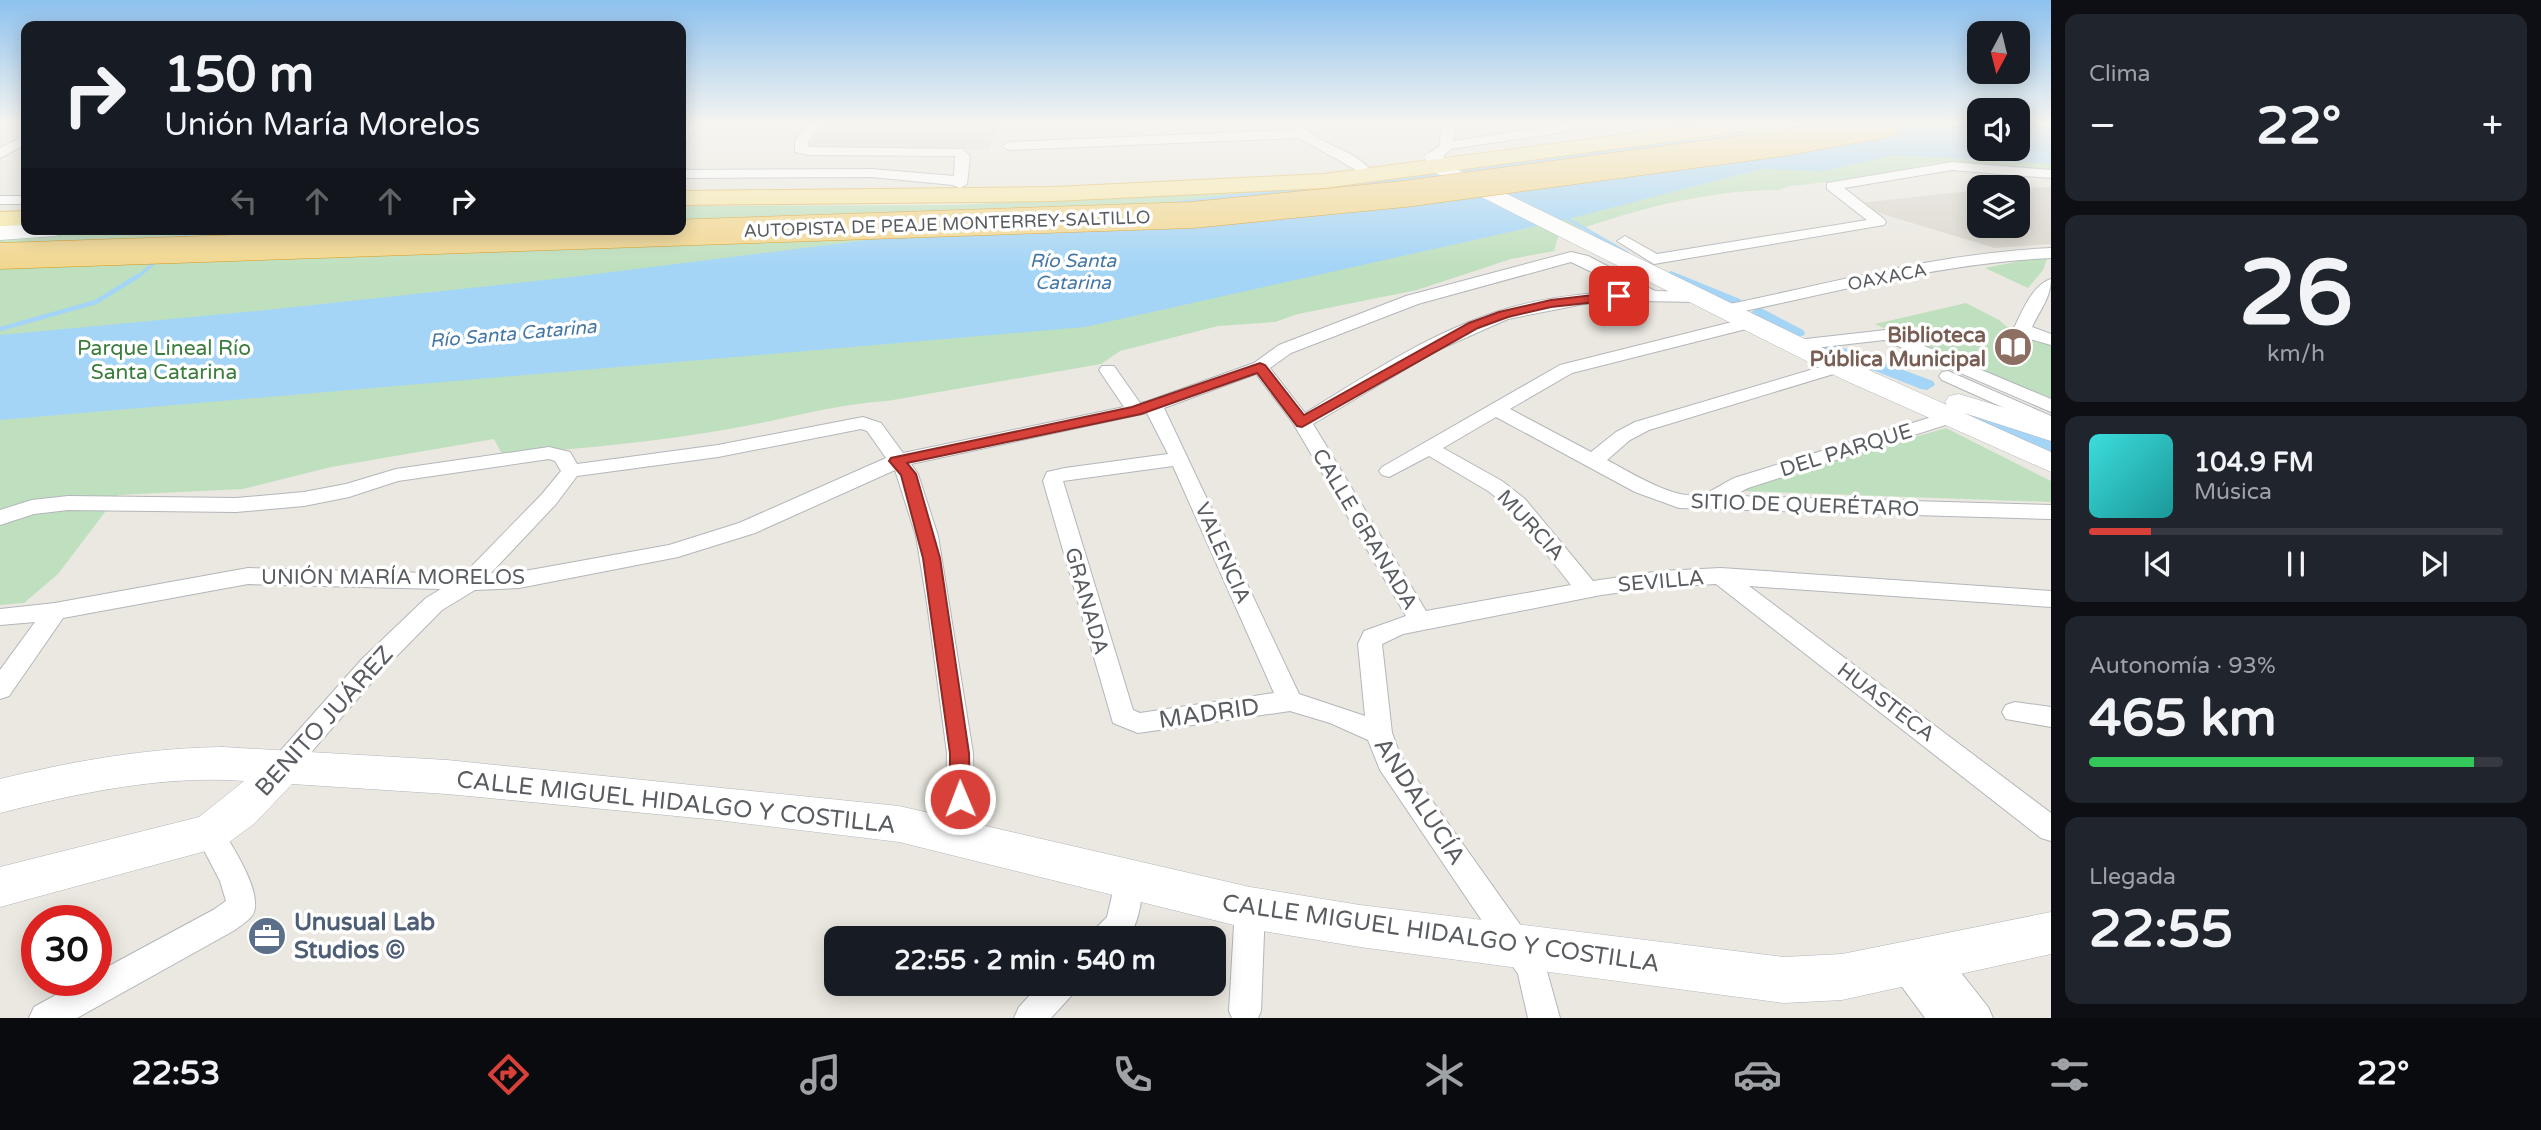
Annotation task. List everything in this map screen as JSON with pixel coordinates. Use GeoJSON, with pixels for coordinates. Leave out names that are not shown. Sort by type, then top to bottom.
{"type":"FeatureCollection","features":[{"type":"Feature","properties":{"kind":"highway","name":"AUTOPISTA DE PEAJE MONTERREY-SALTILLO"},"geometry":{"type":"LineString","coordinates":[[686,223],[1143,207],[1255,200],[1498,172]]}},
{"type":"Feature","properties":{"kind":"highway","name":"AUTOPISTA DE PEAJE MONTERREY-SALTILLO"},"geometry":{"type":"LineString","coordinates":[[686,232],[1192,215],[1404,194],[1571,172]]}},
{"type":"Feature","properties":{"kind":"highway","name":"AUTOPISTA DE PEAJE MONTERREY-SALTILLO"},"geometry":{"type":"LineString","coordinates":[[0,256],[611,235]]}},
{"type":"Feature","properties":{"kind":"main road"},"geometry":{"type":"LineString","coordinates":[[686,188],[1191,179],[1248,172]]}},
{"type":"Feature","properties":{"kind":"main road"},"geometry":{"type":"LineString","coordinates":[[686,198],[948,197],[1198,189],[1324,181],[1380,172]]}},
{"type":"Feature","properties":{"kind":"main road"},"geometry":{"type":"LineString","coordinates":[[813,198],[844,193],[949,190],[960,183]]}},
{"type":"Feature","properties":{"kind":"street"},"geometry":{"type":"LineString","coordinates":[[686,174],[872,173],[960,183],[961,172]]}},
{"type":"Feature","properties":{"kind":"street"},"geometry":{"type":"LineString","coordinates":[[1463,172],[1627,253],[1697,297],[1838,364],[1944,408],[2051,463]]}},
{"type":"Feature","properties":{"kind":"street"},"geometry":{"type":"LineString","coordinates":[[1627,253],[1654,259],[1879,222],[1832,186],[1919,172]]}},
{"type":"Feature","properties":{"kind":"street"},"geometry":{"type":"LineString","coordinates":[[2020,172],[2051,174]]}},
{"type":"Feature","properties":{"kind":"street"},"geometry":{"type":"LineString","coordinates":[[0,200],[12,220]]}},
{"type":"Feature","properties":{"kind":"street","name":"OAXACA"},"geometry":{"type":"LineString","coordinates":[[1725,310],[1932,268],[2007,256],[2051,253]]}},
{"type":"Feature","properties":{"kind":"street","name":"UNIÓN MARÍA MORELOS"},"geometry":{"type":"LineString","coordinates":[[0,617],[55,611],[248,576],[470,582],[547,577],[670,552],[747,528],[897,461],[1144,409],[1260,368],[1285,349],[1400,304],[1571,257],[1582,259],[1651,295]]}},
{"type":"Feature","properties":{"kind":"street"},"geometry":{"type":"LineString","coordinates":[[2049,291],[2034,304],[2023,328],[2051,340]]}},
{"type":"Feature","properties":{"kind":"street"},"geometry":{"type":"LineString","coordinates":[[1302,422],[1442,343],[1504,314],[1598,296],[1697,297]]}},
{"type":"Feature","properties":{"kind":"street"},"geometry":{"type":"LineString","coordinates":[[1389,471],[1566,369],[1752,322]]}},
{"type":"Feature","properties":{"kind":"street"},"geometry":{"type":"LineString","coordinates":[[1797,345],[1862,337],[2049,422]]}},
{"type":"Feature","properties":{"kind":"street"},"geometry":{"type":"LineString","coordinates":[[1593,461],[1623,436],[1642,426],[1838,364]]}},
{"type":"Feature","properties":{"kind":"street","name":"CALLE GRANADA"},"geometry":{"type":"LineString","coordinates":[[1260,368],[1302,422],[1420,622]]}},
{"type":"Feature","properties":{"kind":"street","name":"VALENCIA"},"geometry":{"type":"LineString","coordinates":[[1108,370],[1144,409],[1180,459],[1290,701]]}},
{"type":"Feature","properties":{"kind":"street"},"geometry":{"type":"LineString","coordinates":[[1944,408],[2049,422]]}},
{"type":"Feature","properties":{"kind":"street","name":"DEL PARQUE"},"geometry":{"type":"LineString","coordinates":[[1703,503],[1741,483],[1944,408]]}},
{"type":"Feature","properties":{"kind":"street","name":"SITIO DE QUERÉTARO"},"geometry":{"type":"LineString","coordinates":[[1497,410],[1667,498],[1703,503],[2051,512]]}},
{"type":"Feature","properties":{"kind":"street"},"geometry":{"type":"LineString","coordinates":[[0,517],[32,507],[68,503],[236,505],[304,499],[349,490],[396,475],[555,453],[563,456],[571,471],[718,451],[853,424],[867,424],[878,431],[908,474],[927,536],[960,753],[960,799],[955,836]]}},
{"type":"Feature","properties":{"kind":"street","name":"MURCIA"},"geometry":{"type":"LineString","coordinates":[[1429,448],[1504,492],[1518,505],[1588,590]]}},
{"type":"Feature","properties":{"kind":"street","name":"GRANADA"},"geometry":{"type":"LineString","coordinates":[[1128,721],[1118,709],[1054,485],[1054,477],[1180,459]]}},
{"type":"Feature","properties":{"kind":"street","name":"BENITO JUÁREZ"},"geometry":{"type":"LineString","coordinates":[[0,887],[209,833],[229,822],[246,808],[371,666],[434,604],[470,582],[549,499],[571,471]]}},
{"type":"Feature","properties":{"kind":"street","name":"SEVILLA"},"geometry":{"type":"LineString","coordinates":[[1379,733],[1370,644],[1373,637],[1383,632],[1420,622],[1677,576],[1721,576],[2047,603]]}},
{"type":"Feature","properties":{"kind":"street","name":"HUASTECA"},"geometry":{"type":"LineString","coordinates":[[1721,576],[2051,829]]}},
{"type":"Feature","properties":{"kind":"street"},"geometry":{"type":"LineString","coordinates":[[0,689],[55,611]]}},
{"type":"Feature","properties":{"kind":"street","name":"MADRID"},"geometry":{"type":"LineString","coordinates":[[1128,721],[1138,723],[1290,701]]}},
{"type":"Feature","properties":{"kind":"street","name":"ANDALUCÍA"},"geometry":{"type":"LineString","coordinates":[[1290,701],[1337,715],[1379,733],[1389,762],[1532,968],[1544,1018]]}},
{"type":"Feature","properties":{"kind":"street"},"geometry":{"type":"LineString","coordinates":[[2015,712],[2051,717]]}},
{"type":"Feature","properties":{"kind":"street","name":"CALLE MIGUEL HIDALGO Y COSTILLA"},"geometry":{"type":"LineString","coordinates":[[0,796],[55,782],[178,764],[284,765],[717,803],[899,824],[1250,908],[1360,926],[1784,980],[1842,977],[1919,963],[2051,933]]}},
{"type":"Feature","properties":{"kind":"street"},"geometry":{"type":"LineString","coordinates":[[45,1018],[224,920],[241,907],[238,890],[209,833]]}},
{"type":"Feature","properties":{"kind":"street"},"geometry":{"type":"LineString","coordinates":[[1118,926],[1121,923],[1128,879]]}},
{"type":"Feature","properties":{"kind":"street"},"geometry":{"type":"LineString","coordinates":[[1245,1012],[1250,908]]}},
{"type":"Feature","properties":{"kind":"street"},"geometry":{"type":"LineString","coordinates":[[1919,963],[1945,1018]]}},
{"type":"Feature","properties":{"kind":"street"},"geometry":{"type":"LineString","coordinates":[[1919,963],[1977,1018]]}},
{"type":"Feature","properties":{"kind":"street"},"geometry":{"type":"LineString","coordinates":[[1030,1018],[1050,996]]}},
{"type":"Feature","properties":{"kind":"shaded area"},"geometry":{"type":"Polygon","coordinates":[[[2051,187],[2051,244],[1995,248],[1866,209],[1859,203],[1967,191],[1967,238],[2030,238],[2030,188],[2051,187]]]}},
{"type":"Feature","properties":{"kind":"green space","name":"Parque Lineal Río Santa Catarina"},"geometry":{"type":"Polygon","coordinates":[[[1420,172],[1896,172],[1779,190],[1722,194],[1667,204],[1558,237],[1554,251],[1511,259],[1417,290],[1298,314],[1275,322],[1218,326],[1120,351],[1101,364],[887,401],[830,408],[677,437],[502,454],[494,439],[331,467],[243,489],[118,495],[58,574],[24,603],[0,605],[0,238],[50,235],[686,235],[686,206],[955,205],[1251,190],[1420,172]]]}},
{"type":"Feature","properties":{"kind":"green space"},"geometry":{"type":"Polygon","coordinates":[[[2035,258],[2047,259],[2043,270],[2028,288],[1985,268],[2035,258]]]}},
{"type":"Feature","properties":{"kind":"green space"},"geometry":{"type":"Polygon","coordinates":[[[1966,303],[1999,320],[2013,332],[2051,344],[2051,400],[1875,324],[1966,303]]]}},
{"type":"Feature","properties":{"kind":"green space"},"geometry":{"type":"Polygon","coordinates":[[[1957,406],[2051,439],[2051,456],[1949,411],[1957,406]]]}},
{"type":"Feature","properties":{"kind":"green space"},"geometry":{"type":"Polygon","coordinates":[[[1946,428],[2051,481],[2051,502],[1742,491],[1745,486],[1946,428]]]}},
{"type":"Feature","properties":{"kind":"water","name":"Río Santa Catarina"},"geometry":{"type":"Polygon","coordinates":[[[1428,172],[1751,172],[1568,219],[1085,327],[0,420],[0,335],[572,277],[1428,172]]]}},
{"type":"Feature","properties":{"kind":"waterway"},"geometry":{"type":"LineString","coordinates":[[1568,219],[1627,253]]}},
{"type":"Feature","properties":{"kind":"waterway"},"geometry":{"type":"LineString","coordinates":[[181,241],[188,235]]}},
{"type":"Feature","properties":{"kind":"waterway"},"geometry":{"type":"LineString","coordinates":[[136,278],[157,261]]}},
{"type":"Feature","properties":{"kind":"waterway"},"geometry":{"type":"LineString","coordinates":[[1671,275],[1735,302]]}},
{"type":"Feature","properties":{"kind":"waterway"},"geometry":{"type":"LineString","coordinates":[[0,329],[96,302],[138,276]]}},
{"type":"Feature","properties":{"kind":"waterway"},"geometry":{"type":"LineString","coordinates":[[1759,312],[1797,333]]}},
{"type":"Feature","properties":{"kind":"waterway"},"geometry":{"type":"LineString","coordinates":[[1830,348],[1927,385]]}},
{"type":"Feature","properties":{"kind":"waterway"},"geometry":{"type":"LineString","coordinates":[[1954,407],[2051,448]]}},
{"type":"Feature","properties":{"kind":"place","name":"Biblioteca Pública Municipal"},"geometry":{"type":"Point","coordinates":[2013,347]}},
{"type":"Feature","properties":{"kind":"place","name":"Unusual Lab Studios ©"},"geometry":{"type":"Point","coordinates":[267,936]}},
{"type":"Feature","properties":{"kind":"route"},"geometry":{"type":"LineString","coordinates":[[960,799],[960,753],[927,536],[908,474],[897,461],[1136,411],[1260,368],[1302,422],[1431,348],[1504,314],[1598,296],[1619,296]]}}]}
